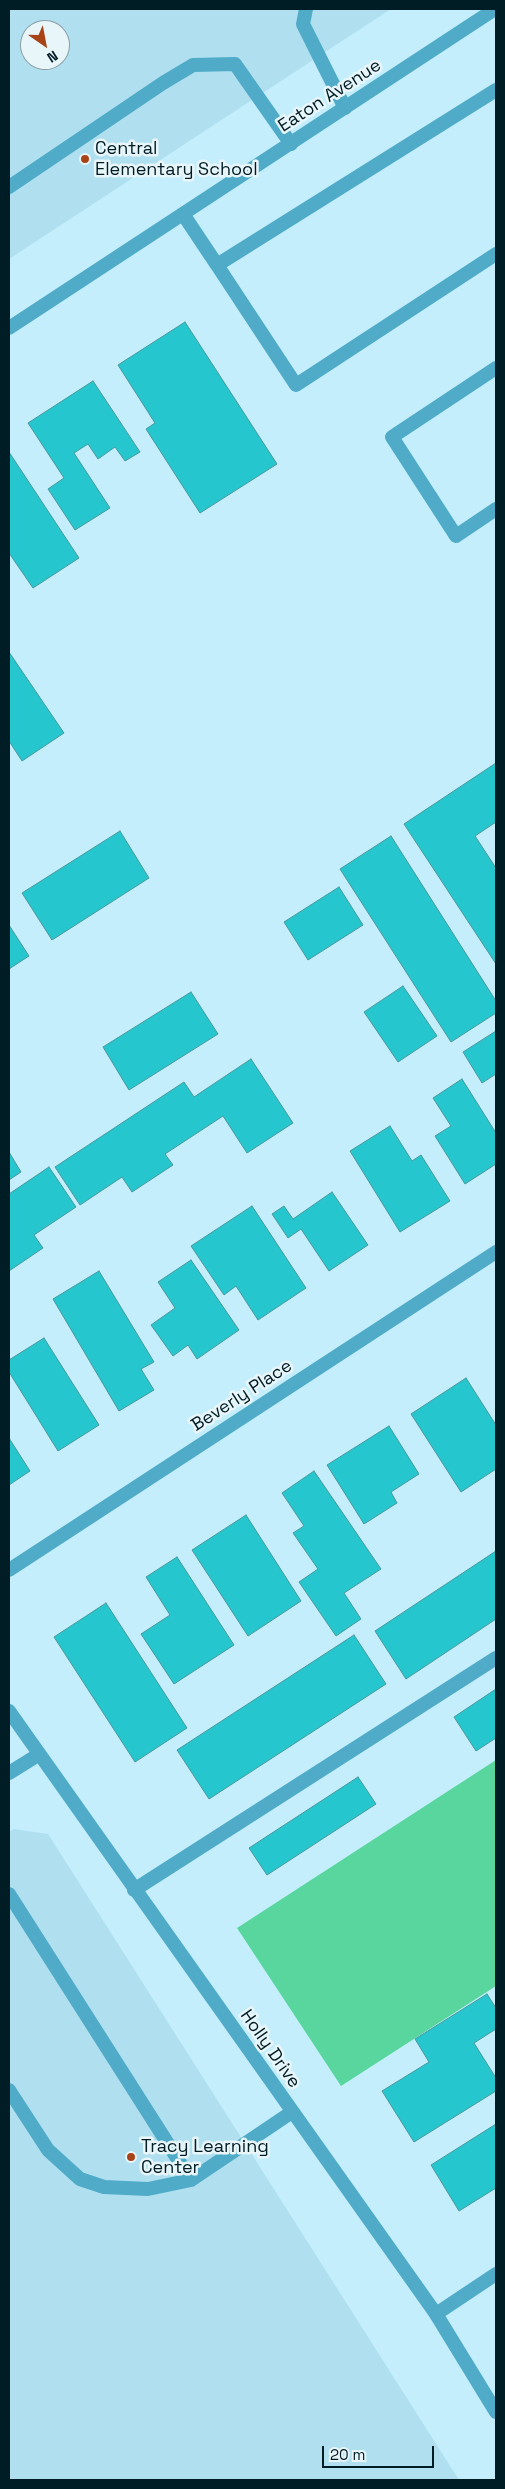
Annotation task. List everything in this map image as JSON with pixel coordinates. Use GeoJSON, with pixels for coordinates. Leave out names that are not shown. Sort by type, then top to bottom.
{"type":"FeatureCollection","features":[{"type":"Feature","properties":{"kind":"street"},"geometry":{"type":"LineString","coordinates":[[306,9],[303,24],[345,108]]}},
{"type":"Feature","properties":{"kind":"street","name":"Eaton Avenue"},"geometry":{"type":"LineString","coordinates":[[9,328],[495,9]]}},
{"type":"Feature","properties":{"kind":"street"},"geometry":{"type":"LineString","coordinates":[[9,187],[163,83],[193,65],[235,64],[291,144]]}},
{"type":"Feature","properties":{"kind":"street"},"geometry":{"type":"LineString","coordinates":[[217,265],[496,90]]}},
{"type":"Feature","properties":{"kind":"street"},"geometry":{"type":"LineString","coordinates":[[183,214],[296,385],[496,254]]}},
{"type":"Feature","properties":{"kind":"street"},"geometry":{"type":"LineString","coordinates":[[496,368],[392,437],[456,536],[496,509]]}},
{"type":"Feature","properties":{"kind":"street","name":"Beverly Place"},"geometry":{"type":"LineString","coordinates":[[9,1570],[496,1252]]}},
{"type":"Feature","properties":{"kind":"street"},"geometry":{"type":"LineString","coordinates":[[134,1890],[496,1658]]}},
{"type":"Feature","properties":{"kind":"street","name":"Holly Drive"},"geometry":{"type":"LineString","coordinates":[[9,1711],[38,1755],[436,2314],[496,2412]]}},
{"type":"Feature","properties":{"kind":"street"},"geometry":{"type":"LineString","coordinates":[[9,1773],[38,1755]]}},
{"type":"Feature","properties":{"kind":"street"},"geometry":{"type":"LineString","coordinates":[[9,1894],[191,2180]]}},
{"type":"Feature","properties":{"kind":"street"},"geometry":{"type":"LineString","coordinates":[[9,2090],[48,2150],[80,2179],[104,2186],[148,2189],[191,2180],[292,2112]]}},
{"type":"Feature","properties":{"kind":"street"},"geometry":{"type":"LineString","coordinates":[[436,2314],[496,2274]]}},
{"type":"Feature","properties":{"kind":"shaded area","name":"Central Elementary School"},"geometry":{"type":"Polygon","coordinates":[[[9,9],[391,9],[9,259],[9,9]]]}},
{"type":"Feature","properties":{"kind":"shaded area","name":"Tracy Learning Center"},"geometry":{"type":"Polygon","coordinates":[[[14,1829],[48,1834],[459,2480],[9,2480],[9,1832],[14,1829]]]}},
{"type":"Feature","properties":{"kind":"green space"},"geometry":{"type":"Polygon","coordinates":[[[496,1760],[496,1986],[341,2086],[237,1928],[496,1760]]]}},
{"type":"Feature","properties":{"kind":"building"},"geometry":{"type":"Polygon","coordinates":[[[185,322],[277,464],[200,513],[146,429],[155,423],[118,365],[185,322]]]}},
{"type":"Feature","properties":{"kind":"building"},"geometry":{"type":"Polygon","coordinates":[[[93,381],[140,452],[125,461],[115,447],[98,459],[88,444],[74,453],[110,508],[75,530],[48,489],[64,478],[28,423],[93,381]]]}},
{"type":"Feature","properties":{"kind":"building"},"geometry":{"type":"Polygon","coordinates":[[[9,452],[79,558],[33,588],[9,553],[9,452]]]}},
{"type":"Feature","properties":{"kind":"building"},"geometry":{"type":"Polygon","coordinates":[[[9,652],[64,733],[22,761],[9,741],[9,652]]]}},
{"type":"Feature","properties":{"kind":"building"},"geometry":{"type":"Polygon","coordinates":[[[496,763],[496,822],[475,836],[496,868],[496,964],[404,824],[496,763]]]}},
{"type":"Feature","properties":{"kind":"building"},"geometry":{"type":"Polygon","coordinates":[[[120,831],[149,878],[52,940],[22,893],[120,831]]]}},
{"type":"Feature","properties":{"kind":"building"},"geometry":{"type":"Polygon","coordinates":[[[391,836],[496,1001],[496,1013],[451,1042],[340,869],[391,836]]]}},
{"type":"Feature","properties":{"kind":"building"},"geometry":{"type":"Polygon","coordinates":[[[339,887],[363,925],[308,960],[284,922],[339,887]]]}},
{"type":"Feature","properties":{"kind":"building"},"geometry":{"type":"Polygon","coordinates":[[[9,925],[29,956],[9,969],[9,925]]]}},
{"type":"Feature","properties":{"kind":"building"},"geometry":{"type":"Polygon","coordinates":[[[403,986],[437,1036],[398,1062],[364,1012],[403,986]]]}},
{"type":"Feature","properties":{"kind":"building"},"geometry":{"type":"Polygon","coordinates":[[[191,992],[218,1034],[129,1090],[103,1047],[191,992]]]}},
{"type":"Feature","properties":{"kind":"building"},"geometry":{"type":"Polygon","coordinates":[[[496,1031],[496,1074],[482,1083],[463,1052],[496,1031]]]}},
{"type":"Feature","properties":{"kind":"building"},"geometry":{"type":"Polygon","coordinates":[[[251,1059],[293,1123],[247,1153],[223,1116],[165,1154],[173,1165],[132,1192],[122,1177],[80,1205],[55,1167],[184,1082],[194,1097],[251,1059]]]}},
{"type":"Feature","properties":{"kind":"building"},"geometry":{"type":"Polygon","coordinates":[[[462,1079],[496,1133],[496,1164],[465,1184],[435,1136],[451,1126],[433,1098],[462,1079]]]}},
{"type":"Feature","properties":{"kind":"building"},"geometry":{"type":"Polygon","coordinates":[[[390,1126],[412,1161],[421,1155],[450,1201],[400,1232],[350,1151],[390,1126]]]}},
{"type":"Feature","properties":{"kind":"building"},"geometry":{"type":"Polygon","coordinates":[[[9,1152],[21,1172],[9,1180],[9,1152]]]}},
{"type":"Feature","properties":{"kind":"building"},"geometry":{"type":"Polygon","coordinates":[[[49,1167],[76,1207],[34,1235],[43,1248],[9,1271],[9,1194],[49,1167]]]}},
{"type":"Feature","properties":{"kind":"building"},"geometry":{"type":"Polygon","coordinates":[[[332,1192],[368,1245],[329,1271],[301,1229],[288,1238],[272,1214],[284,1206],[293,1219],[332,1192]]]}},
{"type":"Feature","properties":{"kind":"building"},"geometry":{"type":"Polygon","coordinates":[[[252,1206],[306,1288],[258,1320],[236,1286],[224,1295],[191,1246],[252,1206]]]}},
{"type":"Feature","properties":{"kind":"building"},"geometry":{"type":"Polygon","coordinates":[[[191,1260],[239,1330],[197,1359],[188,1345],[173,1356],[151,1325],[175,1308],[158,1282],[191,1260]]]}},
{"type":"Feature","properties":{"kind":"building"},"geometry":{"type":"Polygon","coordinates":[[[99,1271],[154,1362],[141,1369],[154,1390],[119,1411],[53,1299],[99,1271]]]}},
{"type":"Feature","properties":{"kind":"building"},"geometry":{"type":"Polygon","coordinates":[[[44,1338],[99,1425],[58,1451],[9,1372],[9,1360],[44,1338]]]}},
{"type":"Feature","properties":{"kind":"building"},"geometry":{"type":"Polygon","coordinates":[[[466,1378],[496,1425],[496,1469],[461,1492],[411,1414],[466,1378]]]}},
{"type":"Feature","properties":{"kind":"building"},"geometry":{"type":"Polygon","coordinates":[[[389,1426],[419,1474],[391,1492],[397,1503],[364,1524],[327,1465],[389,1426]]]}},
{"type":"Feature","properties":{"kind":"building"},"geometry":{"type":"Polygon","coordinates":[[[9,1438],[30,1471],[9,1485],[9,1438]]]}},
{"type":"Feature","properties":{"kind":"building"},"geometry":{"type":"Polygon","coordinates":[[[314,1471],[381,1569],[344,1593],[361,1619],[336,1636],[299,1582],[318,1569],[293,1533],[304,1526],[282,1493],[314,1471]]]}},
{"type":"Feature","properties":{"kind":"building"},"geometry":{"type":"Polygon","coordinates":[[[246,1515],[301,1601],[248,1636],[192,1550],[246,1515]]]}},
{"type":"Feature","properties":{"kind":"building"},"geometry":{"type":"Polygon","coordinates":[[[496,1551],[496,1619],[406,1679],[375,1631],[496,1551]]]}},
{"type":"Feature","properties":{"kind":"building"},"geometry":{"type":"Polygon","coordinates":[[[177,1557],[234,1645],[174,1684],[141,1634],[170,1615],[146,1577],[177,1557]]]}},
{"type":"Feature","properties":{"kind":"building"},"geometry":{"type":"Polygon","coordinates":[[[106,1603],[187,1728],[135,1762],[54,1637],[106,1603]]]}},
{"type":"Feature","properties":{"kind":"building"},"geometry":{"type":"Polygon","coordinates":[[[354,1635],[386,1684],[209,1799],[177,1750],[354,1635]]]}},
{"type":"Feature","properties":{"kind":"building"},"geometry":{"type":"Polygon","coordinates":[[[496,1689],[496,1738],[476,1751],[454,1717],[496,1689]]]}},
{"type":"Feature","properties":{"kind":"building"},"geometry":{"type":"Polygon","coordinates":[[[358,1777],[376,1804],[267,1875],[249,1848],[358,1777]]]}},
{"type":"Feature","properties":{"kind":"building"},"geometry":{"type":"Polygon","coordinates":[[[487,1994],[496,2008],[496,2029],[474,2043],[496,2078],[496,2091],[414,2142],[382,2091],[429,2062],[415,2039],[487,1994]]]}},
{"type":"Feature","properties":{"kind":"building"},"geometry":{"type":"Polygon","coordinates":[[[496,2124],[496,2188],[459,2211],[431,2165],[496,2124]]]}},
{"type":"Feature","properties":{"kind":"place","name":"Central Elementary School"},"geometry":{"type":"Point","coordinates":[85,159]}},
{"type":"Feature","properties":{"kind":"place","name":"Tracy Learning Center"},"geometry":{"type":"Point","coordinates":[131,2157]}}]}
